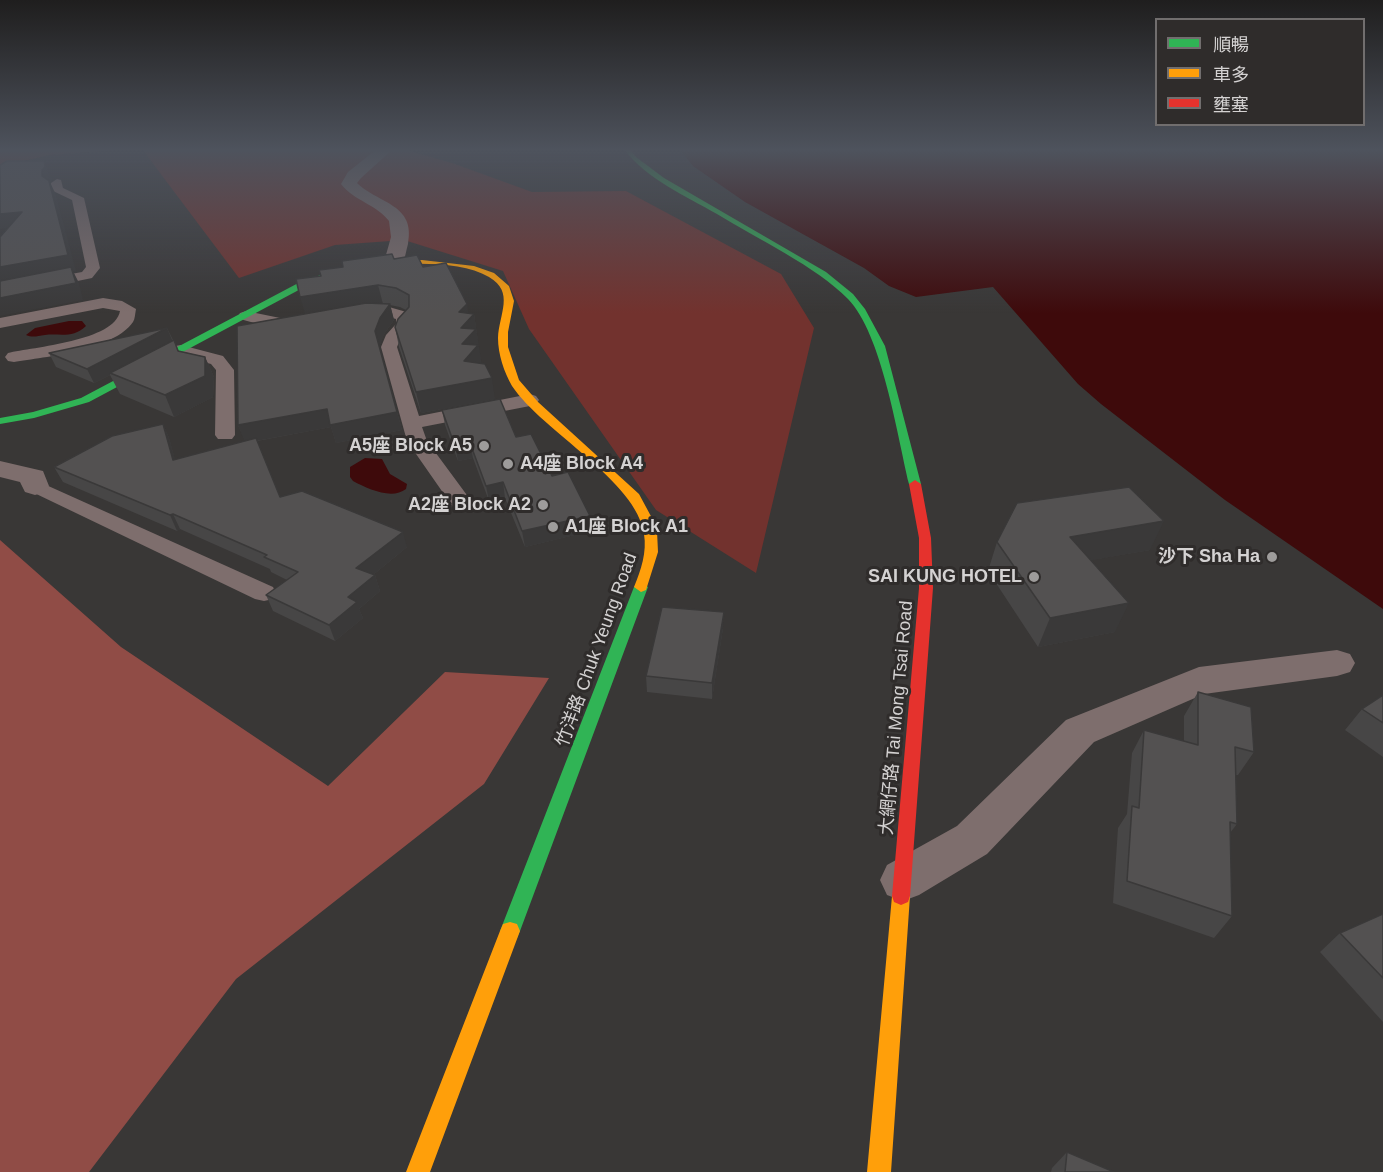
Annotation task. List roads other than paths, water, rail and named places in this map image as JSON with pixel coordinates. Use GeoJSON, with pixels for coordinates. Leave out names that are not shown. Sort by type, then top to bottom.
{"type":"FeatureCollection","features":[{"type":"Feature","properties":{"kind":"street"},"geometry":{"type":"LineString","coordinates":[[377,204],[393,212],[401,228],[394,262]]}},
{"type":"Feature","properties":{"kind":"street","name":"大網仔路 Tai Mong Tsai Road"},"geometry":{"type":"LineString","coordinates":[[704,204],[838,285],[861,309],[876,336],[914,479],[925,538],[927,564],[879,1172]]}},
{"type":"Feature","properties":{"kind":"street","name":"竹洋路 Chuk Yeung Road"},"geometry":{"type":"LineString","coordinates":[[0,421],[34,415],[85,400],[307,282],[344,270],[394,262],[423,261],[474,268],[493,276],[505,286],[510,299],[503,337],[504,351],[514,380],[530,400],[635,497],[645,510],[651,526],[653,544],[650,564],[418,1172]]}},
{"type":"Feature","properties":{"kind":"street"},"geometry":{"type":"LineString","coordinates":[[0,469],[33,477],[35,486]]}},
{"type":"Feature","properties":{"kind":"street"},"geometry":{"type":"LineString","coordinates":[[903,880],[972,840],[1080,731],[1199,681],[1337,663]]}},
{"type":"Feature","properties":{"kind":"lane"},"geometry":{"type":"LineString","coordinates":[[0,292],[87,274],[93,268],[79,204]]}},
{"type":"Feature","properties":{"kind":"lane"},"geometry":{"type":"LineString","coordinates":[[0,323],[103,303],[117,304],[128,309],[130,317],[126,324],[104,337],[14,357]]}},
{"type":"Feature","properties":{"kind":"lane"},"geometry":{"type":"LineString","coordinates":[[342,318],[382,310],[404,316],[404,325],[394,335],[389,347],[417,441],[461,502]]}},
{"type":"Feature","properties":{"kind":"lane"},"geometry":{"type":"LineString","coordinates":[[246,316],[285,324],[320,322]]}},
{"type":"Feature","properties":{"kind":"lane"},"geometry":{"type":"LineString","coordinates":[[182,350],[217,360],[225,370],[225,435]]}},
{"type":"Feature","properties":{"kind":"lane"},"geometry":{"type":"LineString","coordinates":[[412,423],[530,400]]}},
{"type":"Feature","properties":{"kind":"lane"},"geometry":{"type":"LineString","coordinates":[[35,486],[264,593]]}},
{"type":"Feature","properties":{"kind":"place","name":"A5座 Block A5"},"geometry":{"type":"Point","coordinates":[484,446]}},
{"type":"Feature","properties":{"kind":"place","name":"A4座 Block A4"},"geometry":{"type":"Point","coordinates":[508,464]}},
{"type":"Feature","properties":{"kind":"place","name":"A2座 Block A2"},"geometry":{"type":"Point","coordinates":[543,505]}},
{"type":"Feature","properties":{"kind":"place","name":"A1座 Block A1"},"geometry":{"type":"Point","coordinates":[553,527]}},
{"type":"Feature","properties":{"kind":"place","name":"沙下 Sha Ha"},"geometry":{"type":"Point","coordinates":[1272,557]}},
{"type":"Feature","properties":{"kind":"place","name":"SAI KUNG HOTEL"},"geometry":{"type":"Point","coordinates":[1034,577]}}]}
